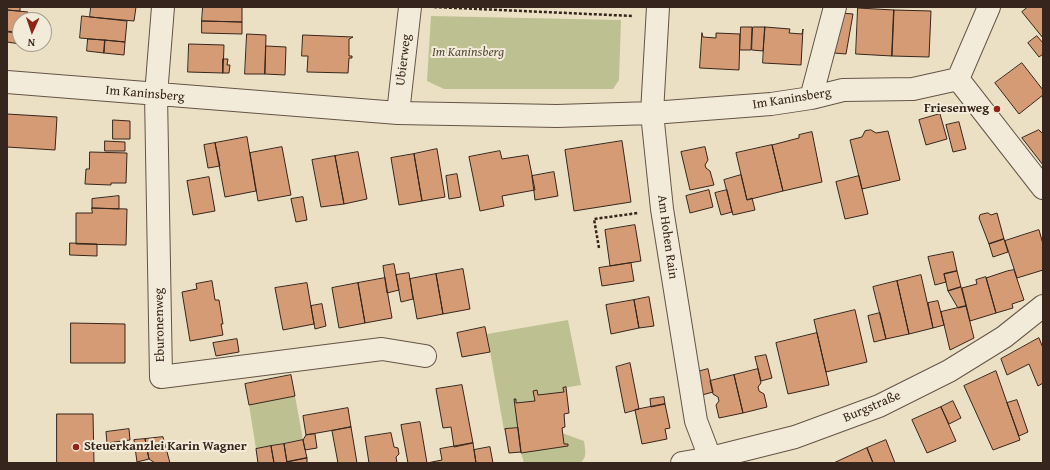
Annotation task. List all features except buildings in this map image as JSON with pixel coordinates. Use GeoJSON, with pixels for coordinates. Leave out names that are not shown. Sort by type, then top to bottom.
{"type":"FeatureCollection","features":[{"type":"Feature","properties":{"kind":"street","name":"Eburonenweg"},"geometry":{"type":"LineString","coordinates":[[163,7],[156,95],[161,377],[382,349],[425,356]]}},
{"type":"Feature","properties":{"kind":"street","name":"Ubierweg"},"geometry":{"type":"LineString","coordinates":[[398,113],[410,7]]}},
{"type":"Feature","properties":{"kind":"street"},"geometry":{"type":"LineString","coordinates":[[811,98],[835,7]]}},
{"type":"Feature","properties":{"kind":"street"},"geometry":{"type":"LineString","coordinates":[[989,7],[958,79],[1043,188]]}},
{"type":"Feature","properties":{"kind":"street","name":"Am Hohen Rain"},"geometry":{"type":"LineString","coordinates":[[658,12],[652,113],[662,210],[696,421],[712,461]]}},
{"type":"Feature","properties":{"kind":"street","name":"Im Kaninsberg"},"geometry":{"type":"LineString","coordinates":[[7,82],[398,113],[557,116],[652,113],[771,104],[811,98],[843,90],[913,89],[958,79]]}},
{"type":"Feature","properties":{"kind":"street","name":"Burgstraße"},"geometry":{"type":"LineString","coordinates":[[682,463],[712,461],[795,436],[879,406],[961,363],[1004,337],[1043,306]]}},
{"type":"Feature","properties":{"kind":"path"},"geometry":{"type":"LineString","coordinates":[[433,7],[658,12]]}},
{"type":"Feature","properties":{"kind":"path"},"geometry":{"type":"LineString","coordinates":[[599,248],[594,219],[662,210]]}},
{"type":"Feature","properties":{"kind":"green space","name":"Im Kaninsberg"},"geometry":{"type":"Polygon","coordinates":[[[431,16],[621,20],[619,80],[613,89],[444,89],[427,81],[431,16]]]}},
{"type":"Feature","properties":{"kind":"green space"},"geometry":{"type":"Polygon","coordinates":[[[568,320],[581,385],[564,388],[564,392],[538,395],[537,390],[533,391],[535,401],[516,403],[516,399],[514,399],[518,428],[504,430],[487,334],[568,320]]]}},
{"type":"Feature","properties":{"kind":"green space"},"geometry":{"type":"Polygon","coordinates":[[[295,396],[303,440],[256,449],[249,405],[295,396]]]}},
{"type":"Feature","properties":{"kind":"green space"},"geometry":{"type":"Polygon","coordinates":[[[562,433],[584,441],[585,456],[583,461],[580,463],[524,463],[521,453],[568,446],[568,444],[564,444],[562,433]]]}},
{"type":"Feature","properties":{"kind":"place","name":"Friesenweg"},"geometry":{"type":"Point","coordinates":[997,109]}},
{"type":"Feature","properties":{"kind":"place","name":"Steuerkanzlei Karin Wagner"},"geometry":{"type":"Point","coordinates":[76,447]}}]}
